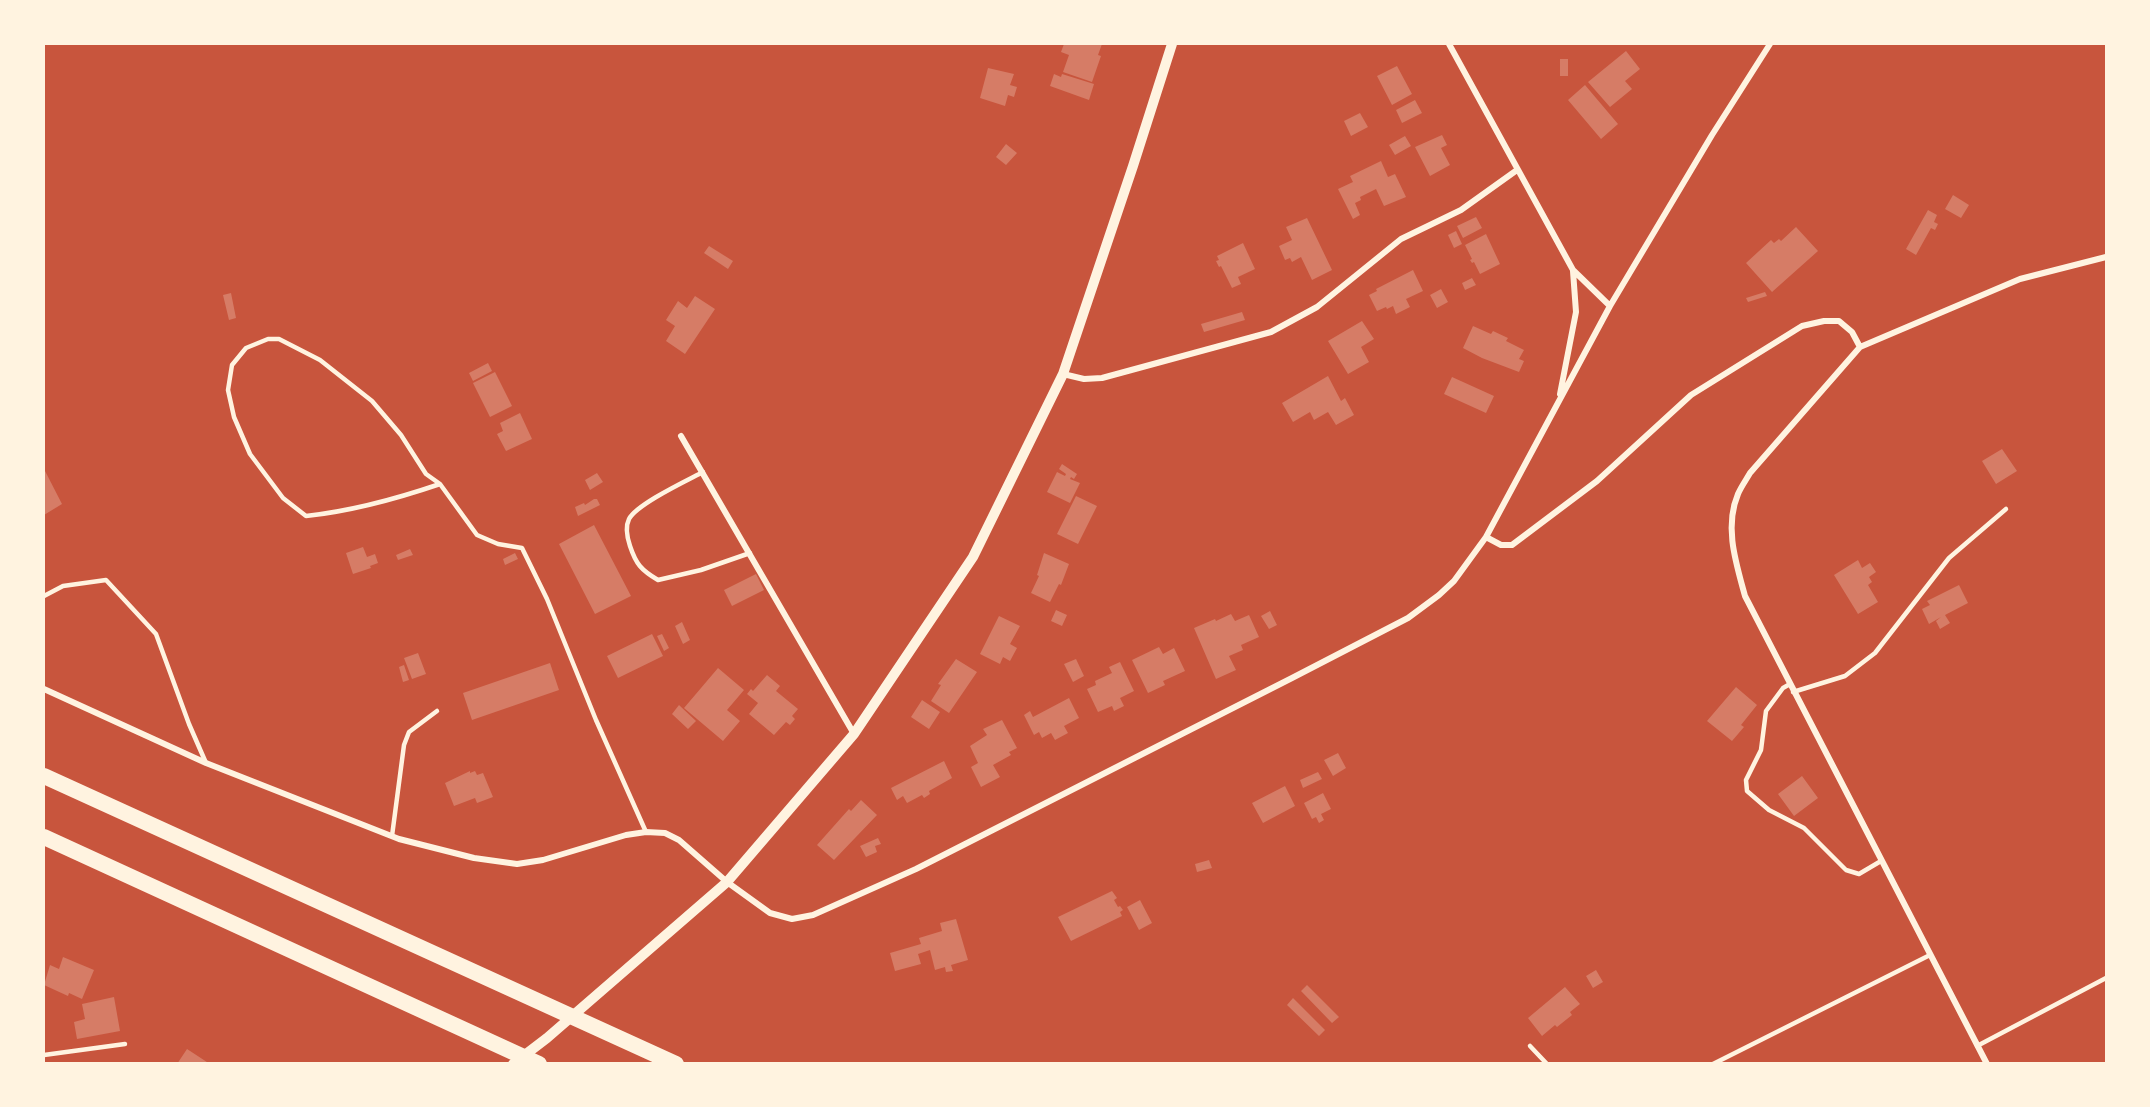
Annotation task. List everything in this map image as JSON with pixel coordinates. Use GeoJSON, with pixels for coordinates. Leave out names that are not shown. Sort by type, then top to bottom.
{"type":"FeatureCollection","features":[{"type":"Feature","properties":{"kind":"highway"},"geometry":{"type":"LineString","coordinates":[[44,776],[676,1064]]}},
{"type":"Feature","properties":{"kind":"highway"},"geometry":{"type":"LineString","coordinates":[[44,837],[538,1064]]}},
{"type":"Feature","properties":{"kind":"street"},"geometry":{"type":"LineString","coordinates":[[513,1064],[547,1038],[727,882],[854,734],[973,557],[1063,374],[1172,44]]}},
{"type":"Feature","properties":{"kind":"street"},"geometry":{"type":"LineString","coordinates":[[1449,44],[1573,270],[1610,306]]}},
{"type":"Feature","properties":{"kind":"street"},"geometry":{"type":"LineString","coordinates":[[44,690],[206,763],[392,836],[474,858],[517,864],[543,860],[618,837],[646,832],[665,833],[679,840],[727,882],[770,913],[792,919],[813,915],[946,854],[1408,618],[1434,600],[1454,581],[1486,537],[1522,474],[1610,306],[1712,135],[1770,44]]}},
{"type":"Feature","properties":{"kind":"street"},"geometry":{"type":"LineString","coordinates":[[1063,374],[1084,379],[1102,378],[1271,332],[1317,306],[1401,239],[1461,210],[1517,170]]}},
{"type":"Feature","properties":{"kind":"street"},"geometry":{"type":"LineString","coordinates":[[1987,1064],[1745,596],[1732,540],[1732,518],[1738,493],[1750,474],[1795,425],[1860,347],[2020,279],[2106,257]]}},
{"type":"Feature","properties":{"kind":"street"},"geometry":{"type":"LineString","coordinates":[[1559,400],[1576,312],[1573,270]]}},
{"type":"Feature","properties":{"kind":"street"},"geometry":{"type":"LineString","coordinates":[[1486,537],[1501,545],[1512,545],[1598,481],[1691,395],[1802,326],[1824,321],[1839,321],[1852,332],[1860,347]]}},
{"type":"Feature","properties":{"kind":"street"},"geometry":{"type":"LineString","coordinates":[[681,436],[854,734]]}},
{"type":"Feature","properties":{"kind":"lane"},"geometry":{"type":"LineString","coordinates":[[440,484],[380,504],[306,516],[283,498],[250,454],[234,417],[228,390],[232,365],[246,348],[268,339],[279,339],[320,360],[372,401],[401,435],[426,474],[440,484],[477,535],[498,544],[522,548],[547,599],[596,720],[646,832]]}},
{"type":"Feature","properties":{"kind":"lane"},"geometry":{"type":"LineString","coordinates":[[703,472],[640,507],[629,519],[626,534],[634,557],[643,571],[658,580],[701,570],[750,553]]}},
{"type":"Feature","properties":{"kind":"lane"},"geometry":{"type":"LineString","coordinates":[[1793,692],[1845,676],[1875,653],[1949,558],[2006,508]]}},
{"type":"Feature","properties":{"kind":"lane"},"geometry":{"type":"LineString","coordinates":[[44,596],[63,586],[106,580],[156,634],[206,763]]}},
{"type":"Feature","properties":{"kind":"lane"},"geometry":{"type":"LineString","coordinates":[[1790,684],[1783,688],[1766,711],[1761,750],[1746,780],[1747,790],[1769,810],[1804,828],[1846,870],[1859,874],[1881,861]]}},
{"type":"Feature","properties":{"kind":"lane"},"geometry":{"type":"LineString","coordinates":[[392,836],[404,745],[408,732],[437,711]]}},
{"type":"Feature","properties":{"kind":"lane"},"geometry":{"type":"LineString","coordinates":[[1713,1064],[1930,956]]}},
{"type":"Feature","properties":{"kind":"lane"},"geometry":{"type":"LineString","coordinates":[[1977,1046],[2106,978]]}},
{"type":"Feature","properties":{"kind":"lane"},"geometry":{"type":"LineString","coordinates":[[44,1055],[125,1044]]}},
{"type":"Feature","properties":{"kind":"lane"},"geometry":{"type":"LineString","coordinates":[[1530,1046],[1547,1064]]}},
{"type":"Feature","properties":{"kind":"building"},"geometry":{"type":"Polygon","coordinates":[[[1064,44],[1102,44],[1098,55],[1101,56],[1092,82],[1063,72],[1069,55],[1061,52],[1064,44]]]}},
{"type":"Feature","properties":{"kind":"building"},"geometry":{"type":"Polygon","coordinates":[[[1626,51],[1640,69],[1625,81],[1632,89],[1610,107],[1588,82],[1626,51]]]}},
{"type":"Feature","properties":{"kind":"building"},"geometry":{"type":"Polygon","coordinates":[[[1560,59],[1568,59],[1568,76],[1560,76],[1560,59]]]}},
{"type":"Feature","properties":{"kind":"building"},"geometry":{"type":"Polygon","coordinates":[[[1397,66],[1412,94],[1392,105],[1377,76],[1397,66]]]}},
{"type":"Feature","properties":{"kind":"building"},"geometry":{"type":"Polygon","coordinates":[[[988,68],[1014,74],[1010,85],[1017,87],[1014,97],[1008,95],[1005,106],[980,98],[988,68]]]}},
{"type":"Feature","properties":{"kind":"building"},"geometry":{"type":"Polygon","coordinates":[[[1054,74],[1061,77],[1062,74],[1094,84],[1089,100],[1050,86],[1054,74]]]}},
{"type":"Feature","properties":{"kind":"building"},"geometry":{"type":"Polygon","coordinates":[[[1585,85],[1618,124],[1601,139],[1568,100],[1585,85]]]}},
{"type":"Feature","properties":{"kind":"building"},"geometry":{"type":"Polygon","coordinates":[[[1415,100],[1422,113],[1402,123],[1396,110],[1415,100]]]}},
{"type":"Feature","properties":{"kind":"building"},"geometry":{"type":"Polygon","coordinates":[[[1360,113],[1368,127],[1351,136],[1344,121],[1360,113]]]}},
{"type":"Feature","properties":{"kind":"building"},"geometry":{"type":"Polygon","coordinates":[[[1442,135],[1447,145],[1441,148],[1450,165],[1430,176],[1415,147],[1442,135]]]}},
{"type":"Feature","properties":{"kind":"building"},"geometry":{"type":"Polygon","coordinates":[[[1405,136],[1411,146],[1395,155],[1389,145],[1405,136]]]}},
{"type":"Feature","properties":{"kind":"building"},"geometry":{"type":"Polygon","coordinates":[[[1006,144],[1017,153],[1006,165],[996,157],[1006,144]]]}},
{"type":"Feature","properties":{"kind":"building"},"geometry":{"type":"Polygon","coordinates":[[[1381,161],[1388,177],[1395,174],[1406,197],[1384,206],[1376,189],[1360,197],[1361,200],[1355,203],[1360,215],[1353,219],[1338,189],[1353,182],[1350,176],[1381,161]]]}},
{"type":"Feature","properties":{"kind":"building"},"geometry":{"type":"Polygon","coordinates":[[[1953,195],[1969,205],[1961,218],[1945,209],[1953,195]]]}},
{"type":"Feature","properties":{"kind":"building"},"geometry":{"type":"Polygon","coordinates":[[[1928,210],[1937,215],[1934,222],[1938,224],[1935,230],[1931,228],[1916,255],[1906,249],[1928,210]]]}},
{"type":"Feature","properties":{"kind":"building"},"geometry":{"type":"Polygon","coordinates":[[[1476,217],[1482,228],[1463,238],[1457,226],[1476,217]]]}},
{"type":"Feature","properties":{"kind":"building"},"geometry":{"type":"Polygon","coordinates":[[[1307,218],[1332,270],[1312,280],[1301,257],[1292,262],[1290,258],[1285,260],[1279,246],[1292,240],[1286,227],[1307,218]]]}},
{"type":"Feature","properties":{"kind":"building"},"geometry":{"type":"Polygon","coordinates":[[[1796,227],[1818,251],[1772,292],[1746,263],[1771,240],[1774,243],[1779,239],[1781,241],[1796,227]]]}},
{"type":"Feature","properties":{"kind":"building"},"geometry":{"type":"Polygon","coordinates":[[[1456,231],[1462,244],[1454,248],[1448,235],[1456,231]]]}},
{"type":"Feature","properties":{"kind":"building"},"geometry":{"type":"Polygon","coordinates":[[[1486,234],[1500,264],[1480,274],[1474,262],[1470,260],[1472,259],[1465,245],[1486,234]]]}},
{"type":"Feature","properties":{"kind":"building"},"geometry":{"type":"Polygon","coordinates":[[[1243,243],[1255,269],[1238,277],[1241,284],[1232,288],[1216,261],[1219,260],[1217,256],[1243,243]]]}},
{"type":"Feature","properties":{"kind":"building"},"geometry":{"type":"Polygon","coordinates":[[[709,246],[733,261],[728,269],[704,253],[709,246]]]}},
{"type":"Feature","properties":{"kind":"building"},"geometry":{"type":"Polygon","coordinates":[[[1413,270],[1423,291],[1406,299],[1410,307],[1396,314],[1393,306],[1377,311],[1369,295],[1413,270]]]}},
{"type":"Feature","properties":{"kind":"building"},"geometry":{"type":"Polygon","coordinates":[[[1472,278],[1476,285],[1465,290],[1462,283],[1472,278]]]}},
{"type":"Feature","properties":{"kind":"building"},"geometry":{"type":"Polygon","coordinates":[[[1441,289],[1448,302],[1437,308],[1430,295],[1441,289]]]}},
{"type":"Feature","properties":{"kind":"building"},"geometry":{"type":"Polygon","coordinates":[[[1765,292],[1767,296],[1748,302],[1746,298],[1765,292]]]}},
{"type":"Feature","properties":{"kind":"building"},"geometry":{"type":"Polygon","coordinates":[[[231,293],[236,318],[229,320],[223,295],[231,293]]]}},
{"type":"Feature","properties":{"kind":"building"},"geometry":{"type":"Polygon","coordinates":[[[695,296],[715,309],[685,354],[666,341],[675,326],[666,320],[678,301],[687,308],[695,296]]]}},
{"type":"Feature","properties":{"kind":"building"},"geometry":{"type":"Polygon","coordinates":[[[1242,312],[1245,320],[1204,332],[1201,324],[1242,312]]]}},
{"type":"Feature","properties":{"kind":"building"},"geometry":{"type":"Polygon","coordinates":[[[1362,321],[1374,339],[1361,347],[1369,362],[1348,374],[1328,341],[1362,321]]]}},
{"type":"Feature","properties":{"kind":"building"},"geometry":{"type":"Polygon","coordinates":[[[1473,326],[1508,338],[1506,341],[1524,350],[1519,359],[1524,361],[1519,372],[1463,348],[1473,326]]]}},
{"type":"Feature","properties":{"kind":"building"},"geometry":{"type":"Polygon","coordinates":[[[488,363],[492,371],[473,381],[469,373],[488,363]]]}},
{"type":"Feature","properties":{"kind":"building"},"geometry":{"type":"Polygon","coordinates":[[[495,372],[512,406],[490,417],[473,383],[495,372]]]}},
{"type":"Feature","properties":{"kind":"building"},"geometry":{"type":"Polygon","coordinates":[[[1328,376],[1341,401],[1345,398],[1354,415],[1336,425],[1328,412],[1314,420],[1310,412],[1293,422],[1282,403],[1328,376]]]}},
{"type":"Feature","properties":{"kind":"building"},"geometry":{"type":"Polygon","coordinates":[[[1452,377],[1494,396],[1486,413],[1444,394],[1452,377]]]}},
{"type":"Feature","properties":{"kind":"building"},"geometry":{"type":"Polygon","coordinates":[[[520,413],[532,439],[506,451],[497,434],[503,431],[500,423],[520,413]]]}},
{"type":"Feature","properties":{"kind":"building"},"geometry":{"type":"Polygon","coordinates":[[[2002,449],[2017,471],[1996,484],[1982,461],[2002,449]]]}},
{"type":"Feature","properties":{"kind":"building"},"geometry":{"type":"Polygon","coordinates":[[[1062,464],[1077,474],[1074,479],[1071,477],[1070,479],[1080,483],[1070,503],[1047,492],[1057,472],[1065,476],[1066,474],[1059,469],[1062,464]]]}},
{"type":"Feature","properties":{"kind":"building"},"geometry":{"type":"Polygon","coordinates":[[[44,469],[62,504],[44,515],[44,469]]]}},
{"type":"Feature","properties":{"kind":"building"},"geometry":{"type":"Polygon","coordinates":[[[597,473],[603,482],[590,490],[585,480],[597,473]]]}},
{"type":"Feature","properties":{"kind":"building"},"geometry":{"type":"Polygon","coordinates":[[[1076,496],[1097,506],[1078,544],[1057,534],[1076,496]]]}},
{"type":"Feature","properties":{"kind":"building"},"geometry":{"type":"Polygon","coordinates":[[[597,499],[600,505],[578,516],[575,507],[584,503],[585,505],[597,499]]]}},
{"type":"Feature","properties":{"kind":"building"},"geometry":{"type":"Polygon","coordinates":[[[594,525],[631,596],[595,614],[559,544],[594,525]]]}},
{"type":"Feature","properties":{"kind":"building"},"geometry":{"type":"Polygon","coordinates":[[[363,547],[367,557],[375,554],[378,563],[353,574],[346,553],[363,547]]]}},
{"type":"Feature","properties":{"kind":"building"},"geometry":{"type":"Polygon","coordinates":[[[410,549],[413,555],[398,560],[396,555],[410,549]]]}},
{"type":"Feature","properties":{"kind":"building"},"geometry":{"type":"Polygon","coordinates":[[[515,553],[518,559],[505,565],[503,559],[515,553]]]}},
{"type":"Feature","properties":{"kind":"building"},"geometry":{"type":"Polygon","coordinates":[[[1044,553],[1069,564],[1061,585],[1059,584],[1050,602],[1031,593],[1039,576],[1037,575],[1044,553]]]}},
{"type":"Feature","properties":{"kind":"building"},"geometry":{"type":"Polygon","coordinates":[[[1858,560],[1862,568],[1870,563],[1876,572],[1869,577],[1872,582],[1868,585],[1878,602],[1858,614],[1834,575],[1858,560]]]}},
{"type":"Feature","properties":{"kind":"building"},"geometry":{"type":"Polygon","coordinates":[[[756,574],[764,590],[732,606],[724,590],[756,574]]]}},
{"type":"Feature","properties":{"kind":"building"},"geometry":{"type":"Polygon","coordinates":[[[1959,585],[1968,603],[1945,615],[1950,623],[1940,629],[1936,621],[1941,617],[1929,624],[1922,609],[1930,605],[1927,601],[1959,585]]]}},
{"type":"Feature","properties":{"kind":"building"},"geometry":{"type":"Polygon","coordinates":[[[1056,610],[1067,615],[1062,626],[1051,621],[1056,610]]]}},
{"type":"Feature","properties":{"kind":"building"},"geometry":{"type":"Polygon","coordinates":[[[1270,611],[1277,625],[1269,629],[1261,616],[1270,611]]]}},
{"type":"Feature","properties":{"kind":"building"},"geometry":{"type":"Polygon","coordinates":[[[1231,614],[1235,621],[1249,615],[1259,637],[1241,645],[1243,650],[1229,656],[1236,670],[1216,679],[1194,628],[1231,614]]]}},
{"type":"Feature","properties":{"kind":"building"},"geometry":{"type":"Polygon","coordinates":[[[999,616],[1020,626],[1010,644],[1017,648],[1010,661],[1003,657],[1000,664],[980,654],[999,616]]]}},
{"type":"Feature","properties":{"kind":"building"},"geometry":{"type":"Polygon","coordinates":[[[682,622],[690,640],[683,644],[675,626],[682,622]]]}},
{"type":"Feature","properties":{"kind":"building"},"geometry":{"type":"Polygon","coordinates":[[[652,634],[663,656],[618,678],[607,656],[652,634]]]}},
{"type":"Feature","properties":{"kind":"building"},"geometry":{"type":"Polygon","coordinates":[[[662,634],[669,648],[664,651],[657,636],[662,634]]]}},
{"type":"Feature","properties":{"kind":"building"},"geometry":{"type":"Polygon","coordinates":[[[1159,647],[1163,654],[1174,648],[1185,671],[1163,681],[1165,685],[1148,693],[1132,660],[1159,647]]]}},
{"type":"Feature","properties":{"kind":"building"},"geometry":{"type":"Polygon","coordinates":[[[418,653],[426,674],[412,679],[404,658],[418,653]]]}},
{"type":"Feature","properties":{"kind":"building"},"geometry":{"type":"Polygon","coordinates":[[[956,659],[977,672],[949,713],[931,701],[941,685],[938,684],[956,659]]]}},
{"type":"Feature","properties":{"kind":"building"},"geometry":{"type":"Polygon","coordinates":[[[1076,659],[1084,676],[1073,682],[1064,664],[1076,659]]]}},
{"type":"Feature","properties":{"kind":"building"},"geometry":{"type":"Polygon","coordinates":[[[1120,662],[1134,691],[1120,698],[1124,706],[1114,711],[1112,706],[1098,712],[1087,689],[1096,685],[1095,681],[1112,673],[1109,667],[1120,662]]]}},
{"type":"Feature","properties":{"kind":"building"},"geometry":{"type":"Polygon","coordinates":[[[550,663],[559,690],[472,720],[463,693],[550,663]]]}},
{"type":"Feature","properties":{"kind":"building"},"geometry":{"type":"Polygon","coordinates":[[[404,665],[409,680],[403,682],[399,667],[404,665]]]}},
{"type":"Feature","properties":{"kind":"building"},"geometry":{"type":"Polygon","coordinates":[[[718,668],[744,690],[727,710],[740,721],[723,741],[684,708],[718,668]]]}},
{"type":"Feature","properties":{"kind":"building"},"geometry":{"type":"Polygon","coordinates":[[[767,675],[780,686],[776,691],[798,709],[792,716],[795,719],[790,725],[786,722],[774,735],[749,714],[758,703],[747,694],[751,689],[753,691],[767,675]]]}},
{"type":"Feature","properties":{"kind":"building"},"geometry":{"type":"Polygon","coordinates":[[[1736,687],[1757,705],[1741,725],[1744,727],[1732,741],[1707,721],[1736,687]]]}},
{"type":"Feature","properties":{"kind":"building"},"geometry":{"type":"Polygon","coordinates":[[[1069,698],[1079,718],[1064,726],[1068,733],[1055,740],[1051,733],[1042,738],[1039,732],[1034,735],[1024,715],[1030,711],[1033,717],[1069,698]]]}},
{"type":"Feature","properties":{"kind":"building"},"geometry":{"type":"Polygon","coordinates":[[[922,700],[940,712],[929,729],[911,717],[922,700]]]}},
{"type":"Feature","properties":{"kind":"building"},"geometry":{"type":"Polygon","coordinates":[[[679,705],[696,721],[688,729],[672,714],[679,705]]]}},
{"type":"Feature","properties":{"kind":"building"},"geometry":{"type":"Polygon","coordinates":[[[1002,720],[1017,748],[1009,752],[1011,755],[993,765],[1000,777],[981,787],[971,767],[978,763],[970,746],[987,735],[983,729],[1002,720]]]}},
{"type":"Feature","properties":{"kind":"building"},"geometry":{"type":"Polygon","coordinates":[[[1338,753],[1346,768],[1333,776],[1324,760],[1338,753]]]}},
{"type":"Feature","properties":{"kind":"building"},"geometry":{"type":"Polygon","coordinates":[[[944,761],[952,778],[929,791],[930,794],[924,798],[922,795],[907,803],[903,796],[897,800],[891,788],[944,761]]]}},
{"type":"Feature","properties":{"kind":"building"},"geometry":{"type":"Polygon","coordinates":[[[470,771],[470,773],[475,771],[477,775],[483,773],[493,797],[477,803],[475,798],[454,806],[445,783],[470,771]]]}},
{"type":"Feature","properties":{"kind":"building"},"geometry":{"type":"Polygon","coordinates":[[[1318,772],[1322,779],[1303,788],[1300,780],[1318,772]]]}},
{"type":"Feature","properties":{"kind":"building"},"geometry":{"type":"Polygon","coordinates":[[[1802,776],[1818,798],[1794,816],[1778,794],[1802,776]]]}},
{"type":"Feature","properties":{"kind":"building"},"geometry":{"type":"Polygon","coordinates":[[[1285,786],[1295,806],[1263,823],[1252,803],[1285,786]]]}},
{"type":"Feature","properties":{"kind":"building"},"geometry":{"type":"Polygon","coordinates":[[[1323,793],[1331,809],[1321,814],[1324,820],[1319,823],[1316,817],[1312,819],[1304,803],[1323,793]]]}},
{"type":"Feature","properties":{"kind":"building"},"geometry":{"type":"Polygon","coordinates":[[[861,800],[877,815],[834,860],[817,845],[849,809],[851,811],[861,800]]]}},
{"type":"Feature","properties":{"kind":"building"},"geometry":{"type":"Polygon","coordinates":[[[878,838],[881,844],[875,846],[877,852],[866,857],[860,846],[878,838]]]}},
{"type":"Feature","properties":{"kind":"building"},"geometry":{"type":"Polygon","coordinates":[[[1209,860],[1212,868],[1197,872],[1195,864],[1209,860]]]}},
{"type":"Feature","properties":{"kind":"building"},"geometry":{"type":"Polygon","coordinates":[[[1112,891],[1117,898],[1114,900],[1118,907],[1120,906],[1123,910],[1120,912],[1122,916],[1071,941],[1058,917],[1112,891]]]}},
{"type":"Feature","properties":{"kind":"building"},"geometry":{"type":"Polygon","coordinates":[[[1140,900],[1152,923],[1139,930],[1127,907],[1140,900]]]}},
{"type":"Feature","properties":{"kind":"building"},"geometry":{"type":"Polygon","coordinates":[[[956,919],[968,960],[951,965],[953,971],[946,972],[945,967],[935,970],[930,950],[918,954],[921,964],[895,971],[890,953],[921,944],[919,938],[942,931],[940,923],[956,919]]]}},
{"type":"Feature","properties":{"kind":"building"},"geometry":{"type":"Polygon","coordinates":[[[63,957],[94,970],[82,999],[69,993],[68,996],[44,985],[50,965],[59,969],[63,957]]]}},
{"type":"Feature","properties":{"kind":"building"},"geometry":{"type":"Polygon","coordinates":[[[1596,970],[1603,982],[1593,988],[1586,976],[1596,970]]]}},
{"type":"Feature","properties":{"kind":"building"},"geometry":{"type":"Polygon","coordinates":[[[1307,985],[1339,1017],[1332,1023],[1301,991],[1307,985]]]}},
{"type":"Feature","properties":{"kind":"building"},"geometry":{"type":"Polygon","coordinates":[[[1565,987],[1580,1004],[1570,1012],[1572,1015],[1542,1036],[1528,1018],[1565,987]]]}},
{"type":"Feature","properties":{"kind":"building"},"geometry":{"type":"Polygon","coordinates":[[[114,997],[120,1031],[77,1039],[74,1022],[85,1019],[82,1004],[114,997]]]}},
{"type":"Feature","properties":{"kind":"building"},"geometry":{"type":"Polygon","coordinates":[[[1293,998],[1325,1030],[1319,1036],[1287,1005],[1293,998]]]}},
{"type":"Feature","properties":{"kind":"building"},"geometry":{"type":"Polygon","coordinates":[[[187,1049],[210,1064],[177,1064],[187,1049]]]}}]}
